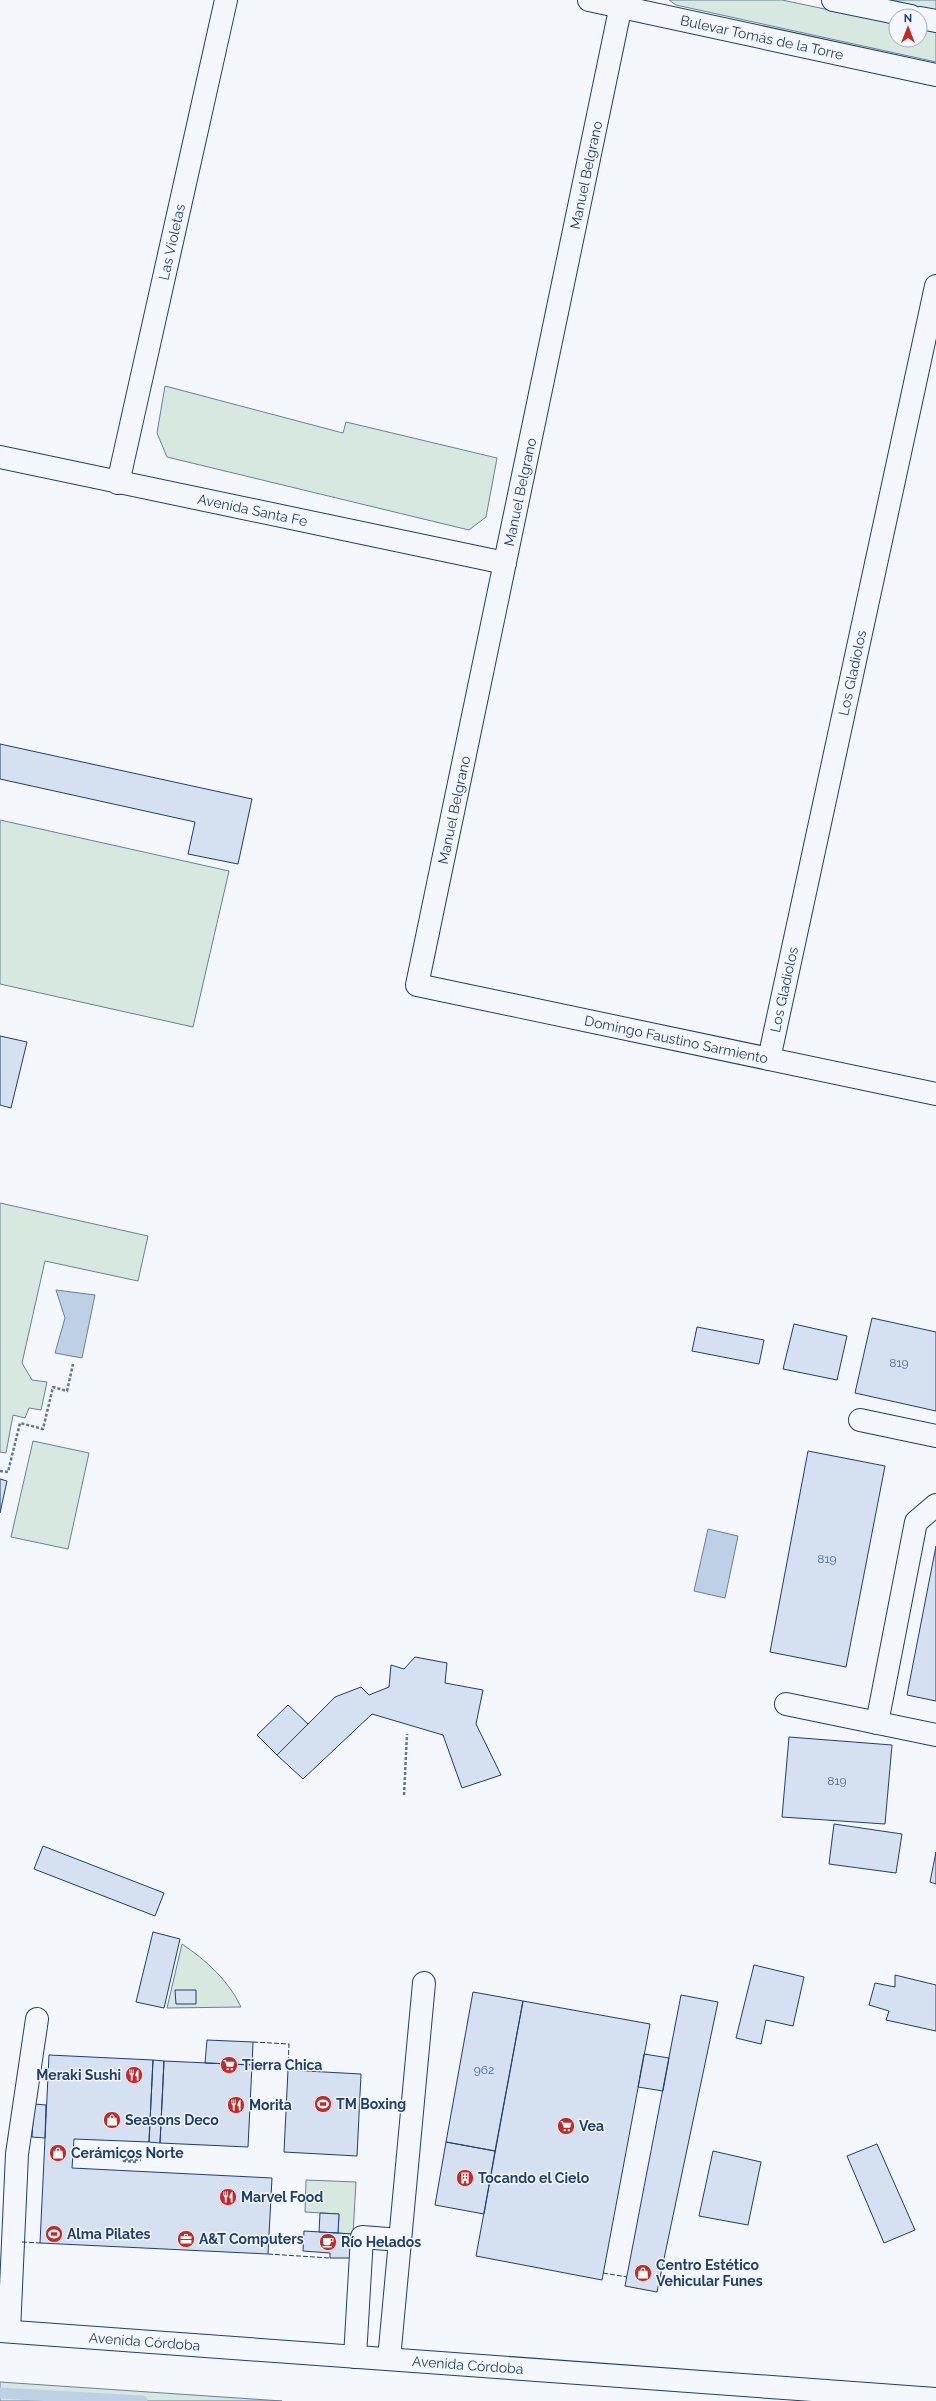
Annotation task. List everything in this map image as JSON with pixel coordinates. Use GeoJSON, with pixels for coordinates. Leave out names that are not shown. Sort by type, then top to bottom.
{"type":"FeatureCollection","features":[{"type":"Feature","properties":{"kind":"street","name":"Las Violetas"},"geometry":{"type":"LineString","coordinates":[[118,483],[226,0]]}},
{"type":"Feature","properties":{"kind":"street","name":"Bulevar Tomás de la Torre"},"geometry":{"type":"LineString","coordinates":[[589,0],[622,4],[936,75]]}},
{"type":"Feature","properties":{"kind":"street"},"geometry":{"type":"LineString","coordinates":[[833,0],[888,11]]}},
{"type":"Feature","properties":{"kind":"street","name":"Manuel Belgrano"},"geometry":{"type":"LineString","coordinates":[[417,985],[622,4]]}},
{"type":"Feature","properties":{"kind":"street","name":"Los Gladiolos"},"geometry":{"type":"LineString","coordinates":[[769,1059],[936,286]]}},
{"type":"Feature","properties":{"kind":"street","name":"Avenida Santa Fe"},"geometry":{"type":"LineString","coordinates":[[0,457],[118,483],[505,563]]}},
{"type":"Feature","properties":{"kind":"street","name":"Domingo Faustino Sarmiento"},"geometry":{"type":"LineString","coordinates":[[417,985],[936,1094]]}},
{"type":"Feature","properties":{"kind":"street"},"geometry":{"type":"LineString","coordinates":[[860,1420],[936,1436]]}},
{"type":"Feature","properties":{"kind":"street"},"geometry":{"type":"LineString","coordinates":[[877,1723],[916,1522],[936,1505]]}},
{"type":"Feature","properties":{"kind":"street"},"geometry":{"type":"LineString","coordinates":[[786,1704],[936,1735]]}},
{"type":"Feature","properties":{"kind":"street"},"geometry":{"type":"LineString","coordinates":[[389,2359],[424,1983]]}},
{"type":"Feature","properties":{"kind":"street"},"geometry":{"type":"LineString","coordinates":[[4,2331],[17,2154],[37,2019]]}},
{"type":"Feature","properties":{"kind":"street"},"geometry":{"type":"LineString","coordinates":[[355,2357],[362,2237],[400,2240]]}},
{"type":"Feature","properties":{"kind":"street","name":"Avenida Córdoba"},"geometry":{"type":"LineString","coordinates":[[4,2331],[936,2400]]}},
{"type":"Feature","properties":{"kind":"path"},"geometry":{"type":"LineString","coordinates":[[0,1471],[8,1472],[20,1423],[43,1429],[53,1387],[67,1391],[73,1364]]}},
{"type":"Feature","properties":{"kind":"path"},"geometry":{"type":"LineString","coordinates":[[404,1795],[407,1734]]}},
{"type":"Feature","properties":{"kind":"path"},"geometry":{"type":"LineString","coordinates":[[136,2162],[124,2161],[124,2159],[141,2160]]}},
{"type":"Feature","properties":{"kind":"shaded area"},"geometry":{"type":"Polygon","coordinates":[[[669,0],[782,0],[888,22],[888,48],[928,48],[928,30],[936,32],[936,62],[676,5],[669,0]]]}},
{"type":"Feature","properties":{"kind":"shaded area"},"geometry":{"type":"Polygon","coordinates":[[[833,0],[936,0],[936,21],[928,19],[928,8],[888,8],[888,11],[833,0]]]}},
{"type":"Feature","properties":{"kind":"shaded area"},"geometry":{"type":"Polygon","coordinates":[[[165,386],[343,433],[346,422],[497,458],[486,517],[469,530],[167,457],[157,433],[165,386]]]}},
{"type":"Feature","properties":{"kind":"shaded area"},"geometry":{"type":"Polygon","coordinates":[[[0,820],[229,871],[193,1027],[0,984],[0,820]]]}},
{"type":"Feature","properties":{"kind":"shaded area"},"geometry":{"type":"Polygon","coordinates":[[[0,1203],[148,1236],[138,1281],[45,1261],[22,1363],[32,1380],[47,1382],[41,1410],[29,1408],[25,1418],[13,1415],[6,1453],[0,1452],[0,1203]]]}},
{"type":"Feature","properties":{"kind":"shaded area"},"geometry":{"type":"Polygon","coordinates":[[[33,1441],[89,1453],[68,1549],[11,1537],[33,1441]]]}},
{"type":"Feature","properties":{"kind":"shaded area"},"geometry":{"type":"Polygon","coordinates":[[[182,1944],[200,1957],[216,1972],[230,1988],[241,2007],[167,2008],[182,1944]]]}},
{"type":"Feature","properties":{"kind":"shaded area"},"geometry":{"type":"Polygon","coordinates":[[[306,2180],[356,2182],[353,2234],[338,2233],[339,2214],[305,2212],[306,2180]]]}},
{"type":"Feature","properties":{"kind":"shaded area"},"geometry":{"type":"Polygon","coordinates":[[[0,2382],[282,2401],[0,2401],[0,2382]]]}},
{"type":"Feature","properties":{"kind":"water"},"geometry":{"type":"Polygon","coordinates":[[[56,1290],[95,1295],[82,1358],[55,1353],[65,1318],[56,1290]]]}},
{"type":"Feature","properties":{"kind":"water"},"geometry":{"type":"Polygon","coordinates":[[[708,1529],[738,1536],[725,1598],[694,1591],[708,1529]]]}},
{"type":"Feature","properties":{"kind":"building"},"geometry":{"type":"Polygon","coordinates":[[[0,744],[252,799],[238,864],[188,854],[195,822],[0,779],[0,744]]]}},
{"type":"Feature","properties":{"kind":"building"},"geometry":{"type":"Polygon","coordinates":[[[0,1036],[27,1042],[11,1108],[0,1105],[0,1036]]]}},
{"type":"Feature","properties":{"kind":"building"},"geometry":{"type":"Polygon","coordinates":[[[872,1318],[936,1332],[936,1411],[855,1393],[872,1318]]]}},
{"type":"Feature","properties":{"kind":"building"},"geometry":{"type":"Polygon","coordinates":[[[794,1324],[847,1336],[837,1380],[783,1369],[794,1324]]]}},
{"type":"Feature","properties":{"kind":"building"},"geometry":{"type":"Polygon","coordinates":[[[697,1327],[764,1340],[759,1364],[692,1351],[697,1327]]]}},
{"type":"Feature","properties":{"kind":"building"},"geometry":{"type":"Polygon","coordinates":[[[808,1451],[885,1466],[846,1667],[770,1652],[808,1451]]]}},
{"type":"Feature","properties":{"kind":"building"},"geometry":{"type":"Polygon","coordinates":[[[0,1479],[7,1481],[0,1513],[0,1479]]]}},
{"type":"Feature","properties":{"kind":"building"},"geometry":{"type":"Polygon","coordinates":[[[936,1546],[936,1701],[907,1695],[936,1546]]]}},
{"type":"Feature","properties":{"kind":"building"},"geometry":{"type":"Polygon","coordinates":[[[415,1657],[447,1663],[445,1683],[483,1690],[476,1724],[501,1775],[462,1788],[443,1735],[372,1714],[303,1779],[277,1755],[335,1697],[361,1687],[369,1695],[389,1687],[391,1665],[404,1669],[415,1657]]]}},
{"type":"Feature","properties":{"kind":"building"},"geometry":{"type":"Polygon","coordinates":[[[288,1705],[308,1724],[277,1755],[257,1735],[288,1705]]]}},
{"type":"Feature","properties":{"kind":"building"},"geometry":{"type":"Polygon","coordinates":[[[789,1737],[892,1745],[885,1824],[782,1817],[789,1737]]]}},
{"type":"Feature","properties":{"kind":"building"},"geometry":{"type":"Polygon","coordinates":[[[834,1824],[902,1834],[896,1873],[829,1864],[834,1824]]]}},
{"type":"Feature","properties":{"kind":"building"},"geometry":{"type":"Polygon","coordinates":[[[43,1846],[164,1893],[155,1916],[34,1869],[43,1846]]]}},
{"type":"Feature","properties":{"kind":"building"},"geometry":{"type":"Polygon","coordinates":[[[936,1852],[936,1884],[930,1882],[936,1852]]]}},
{"type":"Feature","properties":{"kind":"building"},"geometry":{"type":"Polygon","coordinates":[[[153,1932],[180,1939],[164,2008],[136,2002],[153,1932]]]}},
{"type":"Feature","properties":{"kind":"building"},"geometry":{"type":"Polygon","coordinates":[[[754,1965],[804,1977],[793,2026],[766,2020],[761,2044],[736,2038],[754,1965]]]}},
{"type":"Feature","properties":{"kind":"building"},"geometry":{"type":"Polygon","coordinates":[[[895,1975],[936,1985],[936,2031],[886,2020],[889,2011],[869,2005],[875,1983],[895,1987],[895,1975]]]}},
{"type":"Feature","properties":{"kind":"building"},"geometry":{"type":"Polygon","coordinates":[[[175,1990],[196,1990],[196,2004],[176,2004],[175,1990]]]}},
{"type":"Feature","properties":{"kind":"building"},"geometry":{"type":"Polygon","coordinates":[[[473,1992],[523,2001],[495,2151],[446,2142],[473,1992]]]}},
{"type":"Feature","properties":{"kind":"building"},"geometry":{"type":"Polygon","coordinates":[[[681,1995],[718,2002],[657,2292],[625,2286],[681,1995]]]}},
{"type":"Feature","properties":{"kind":"building","name":"Vea"},"geometry":{"type":"Polygon","coordinates":[[[523,2001],[650,2024],[602,2280],[476,2256],[523,2001]]]}},
{"type":"Feature","properties":{"kind":"building"},"geometry":{"type":"Polygon","coordinates":[[[207,2040],[253,2042],[252,2065],[205,2063],[207,2040]]]}},
{"type":"Feature","properties":{"kind":"building"},"geometry":{"type":"Polygon","coordinates":[[[644,2054],[669,2058],[663,2091],[638,2087],[644,2054]]]}},
{"type":"Feature","properties":{"kind":"building"},"geometry":{"type":"Polygon","coordinates":[[[49,2055],[153,2060],[149,2142],[74,2139],[72,2168],[272,2178],[268,2254],[40,2243],[49,2055]]]}},
{"type":"Feature","properties":{"kind":"building"},"geometry":{"type":"Polygon","coordinates":[[[153,2060],[164,2061],[160,2143],[149,2142],[153,2060]]]}},
{"type":"Feature","properties":{"kind":"building"},"geometry":{"type":"Polygon","coordinates":[[[164,2061],[252,2065],[248,2147],[160,2143],[164,2061]]]}},
{"type":"Feature","properties":{"kind":"building","name":"TM Boxing"},"geometry":{"type":"Polygon","coordinates":[[[288,2070],[361,2074],[357,2156],[284,2152],[288,2070]]]}},
{"type":"Feature","properties":{"kind":"building"},"geometry":{"type":"Polygon","coordinates":[[[34,2104],[46,2105],[45,2138],[32,2137],[34,2104]]]}},
{"type":"Feature","properties":{"kind":"building","name":"Tocando el Cielo"},"geometry":{"type":"Polygon","coordinates":[[[446,2142],[495,2151],[484,2214],[435,2205],[446,2142]]]}},
{"type":"Feature","properties":{"kind":"building"},"geometry":{"type":"Polygon","coordinates":[[[877,2144],[915,2230],[884,2243],[847,2156],[877,2144]]]}},
{"type":"Feature","properties":{"kind":"building"},"geometry":{"type":"Polygon","coordinates":[[[713,2151],[761,2162],[748,2225],[699,2216],[713,2151]]]}},
{"type":"Feature","properties":{"kind":"building"},"geometry":{"type":"Polygon","coordinates":[[[320,2213],[339,2214],[338,2233],[319,2232],[320,2213]]]}},
{"type":"Feature","properties":{"kind":"building","name":"Río Helados"},"geometry":{"type":"Polygon","coordinates":[[[304,2231],[353,2234],[352,2258],[330,2258],[330,2253],[303,2251],[304,2231]]]}},
{"type":"Feature","properties":{"kind":"waterway"},"geometry":{"type":"LineString","coordinates":[[0,2393],[142,2401]]}},
{"type":"Feature","properties":{"kind":"fence"},"geometry":{"type":"LineString","coordinates":[[253,2042],[289,2044],[288,2070]]}},
{"type":"Feature","properties":{"kind":"fence"},"geometry":{"type":"LineString","coordinates":[[22,2242],[40,2243]]}},
{"type":"Feature","properties":{"kind":"fence"},"geometry":{"type":"LineString","coordinates":[[268,2254],[330,2258]]}},
{"type":"Feature","properties":{"kind":"fence"},"geometry":{"type":"LineString","coordinates":[[603,2273],[627,2277]]}},
{"type":"Feature","properties":{"kind":"place","name":"Tierra Chica"},"geometry":{"type":"Point","coordinates":[229,2065]}},
{"type":"Feature","properties":{"kind":"place","name":"Meraki Sushi"},"geometry":{"type":"Point","coordinates":[134,2075]}},
{"type":"Feature","properties":{"kind":"place","name":"TM Boxing"},"geometry":{"type":"Point","coordinates":[323,2104]}},
{"type":"Feature","properties":{"kind":"place","name":"Morita"},"geometry":{"type":"Point","coordinates":[236,2105]}},
{"type":"Feature","properties":{"kind":"place","name":"Seasons Deco"},"geometry":{"type":"Point","coordinates":[112,2120]}},
{"type":"Feature","properties":{"kind":"place","name":"Vea"},"geometry":{"type":"Point","coordinates":[566,2126]}},
{"type":"Feature","properties":{"kind":"place","name":"Cerámicos Norte"},"geometry":{"type":"Point","coordinates":[58,2153]}},
{"type":"Feature","properties":{"kind":"place","name":"Tocando el Cielo"},"geometry":{"type":"Point","coordinates":[465,2178]}},
{"type":"Feature","properties":{"kind":"place","name":"Marvel Food"},"geometry":{"type":"Point","coordinates":[228,2197]}},
{"type":"Feature","properties":{"kind":"place","name":"Alma Pilates"},"geometry":{"type":"Point","coordinates":[54,2234]}},
{"type":"Feature","properties":{"kind":"place","name":"A&T Computers"},"geometry":{"type":"Point","coordinates":[186,2239]}},
{"type":"Feature","properties":{"kind":"place","name":"Río Helados"},"geometry":{"type":"Point","coordinates":[328,2242]}},
{"type":"Feature","properties":{"kind":"place","name":"Centro Estético Vehicular Funes"},"geometry":{"type":"Point","coordinates":[643,2273]}}]}
